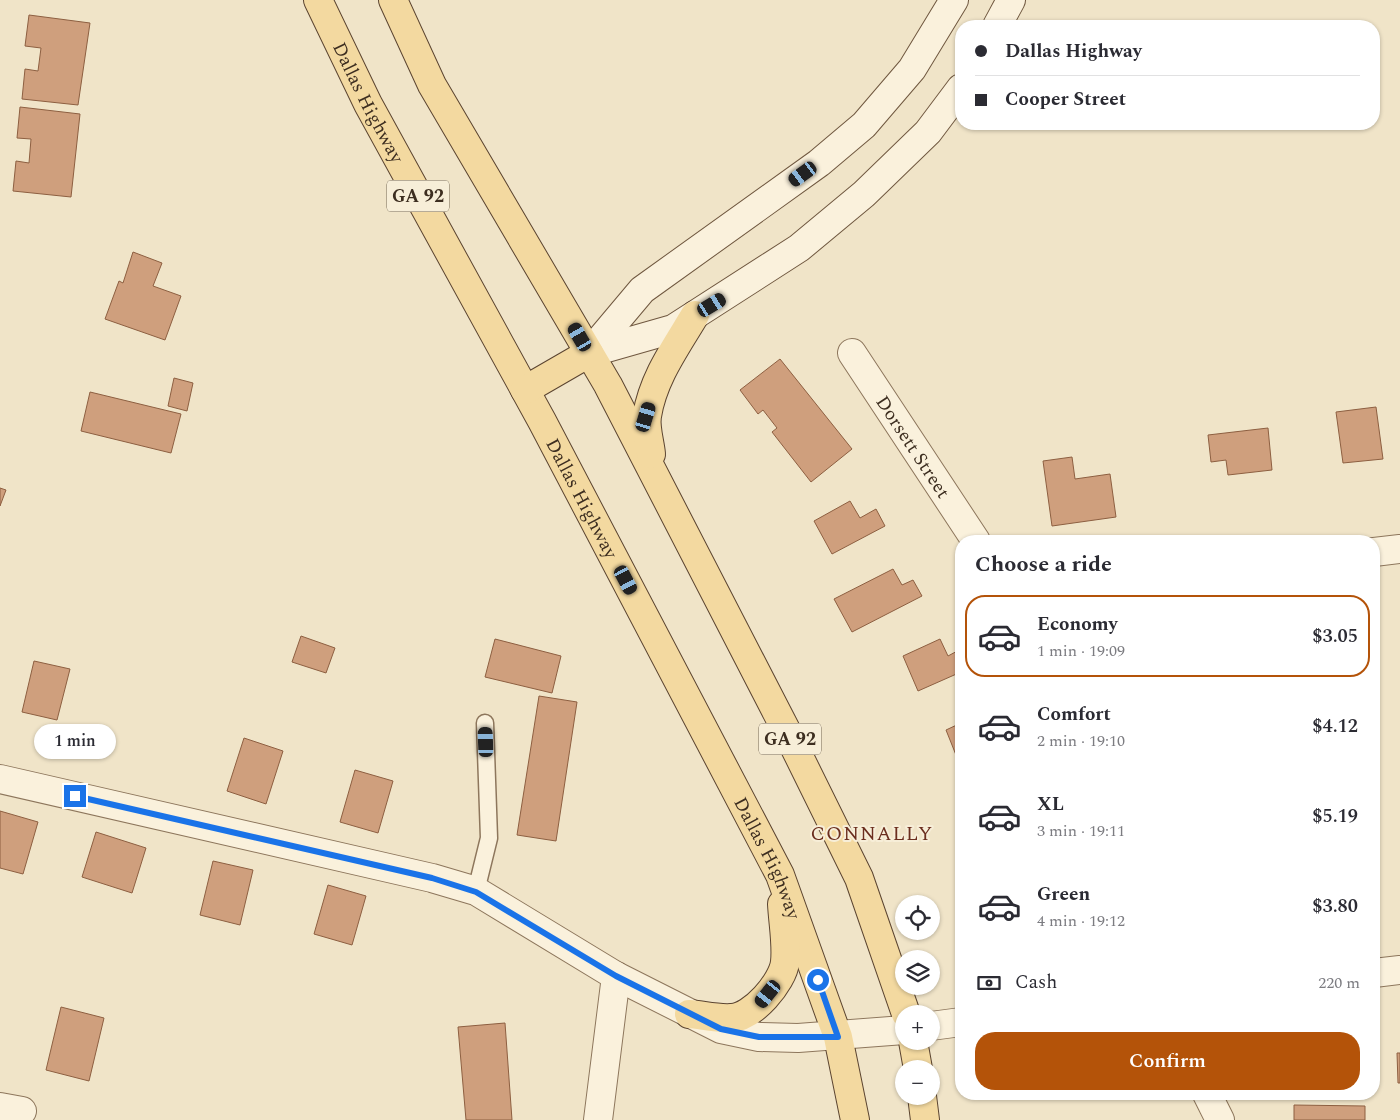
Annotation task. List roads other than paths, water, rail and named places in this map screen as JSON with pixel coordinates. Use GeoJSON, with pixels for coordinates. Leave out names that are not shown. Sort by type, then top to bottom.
{"type":"FeatureCollection","features":[{"type":"Feature","properties":{"kind":"main road","name":"Dallas Highway"},"geometry":{"type":"LineString","coordinates":[[318,0],[368,104],[525,390],[700,718],[780,875],[838,1037],[855,1120]]}},
{"type":"Feature","properties":{"kind":"main road","name":"GA 92"},"geometry":{"type":"LineString","coordinates":[[393,0],[432,85],[589,352],[654,473],[788,734],[859,878],[903,1005]]}},
{"type":"Feature","properties":{"kind":"main road"},"geometry":{"type":"LineString","coordinates":[[654,473],[646,417],[660,374],[695,315]]}},
{"type":"Feature","properties":{"kind":"main road"},"geometry":{"type":"LineString","coordinates":[[525,390],[589,352]]}},
{"type":"Feature","properties":{"kind":"main road"},"geometry":{"type":"LineString","coordinates":[[689,1014],[733,1018],[746,1013],[762,1002],[775,985],[785,964],[780,875]]}},
{"type":"Feature","properties":{"kind":"main road"},"geometry":{"type":"LineString","coordinates":[[924,1105],[926,1120]]}},
{"type":"Feature","properties":{"kind":"street"},"geometry":{"type":"LineString","coordinates":[[589,352],[642,290],[818,163],[864,125],[912,69],[954,0]]}},
{"type":"Feature","properties":{"kind":"street"},"geometry":{"type":"LineString","coordinates":[[1000,20],[1010,0]]}},
{"type":"Feature","properties":{"kind":"street"},"geometry":{"type":"LineString","coordinates":[[589,352],[673,329],[799,248],[864,194],[928,132],[955,96]]}},
{"type":"Feature","properties":{"kind":"street","name":"Dorsett Street"},"geometry":{"type":"LineString","coordinates":[[852,353],[972,535]]}},
{"type":"Feature","properties":{"kind":"street"},"geometry":{"type":"LineString","coordinates":[[1380,551],[1400,549]]}},
{"type":"Feature","properties":{"kind":"street"},"geometry":{"type":"LineString","coordinates":[[0,779],[432,878],[476,892],[616,976],[721,1029],[759,1037],[838,1037],[895,1031]]}},
{"type":"Feature","properties":{"kind":"street"},"geometry":{"type":"LineString","coordinates":[[1380,972],[1400,970]]}},
{"type":"Feature","properties":{"kind":"street"},"geometry":{"type":"LineString","coordinates":[[598,1120],[616,976]]}},
{"type":"Feature","properties":{"kind":"street"},"geometry":{"type":"LineString","coordinates":[[940,1025],[955,1023]]}},
{"type":"Feature","properties":{"kind":"street"},"geometry":{"type":"LineString","coordinates":[[1210,1100],[1220,1120]]}},
{"type":"Feature","properties":{"kind":"lane"},"geometry":{"type":"LineString","coordinates":[[476,892],[489,838],[485,723]]}},
{"type":"Feature","properties":{"kind":"district","name":"CONNALLY"},"geometry":{"type":"Point","coordinates":[872,833]}}]}
